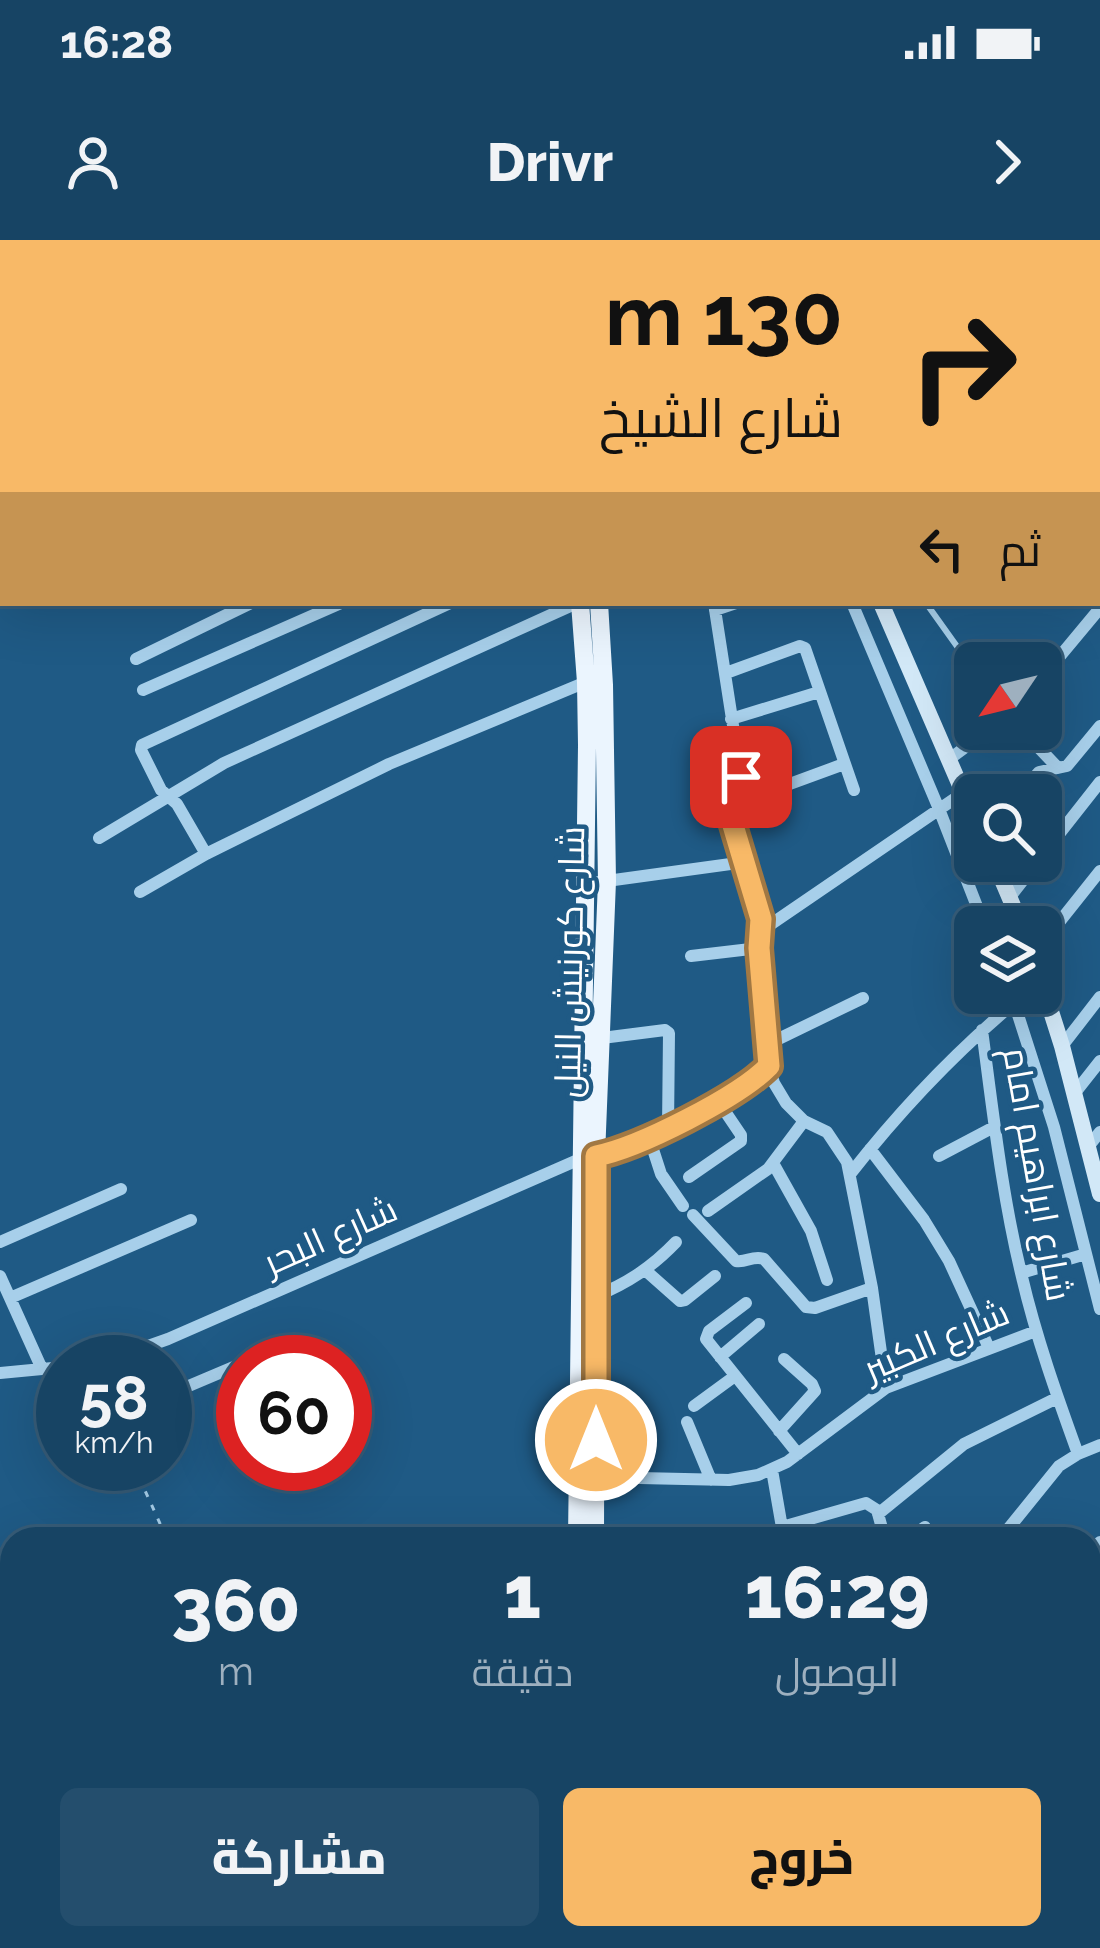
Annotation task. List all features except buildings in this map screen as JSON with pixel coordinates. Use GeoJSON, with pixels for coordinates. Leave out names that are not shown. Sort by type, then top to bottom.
{"type":"FeatureCollection","features":[{"type":"Feature","properties":{"kind":"main road","name":"شارع كورنيش النيل"},"geometry":{"type":"LineString","coordinates":[[579,606],[586,682],[587,1403],[596,1478],[595,1527]]}},
{"type":"Feature","properties":{"kind":"main road","name":"شارع كورنيش النيل"},"geometry":{"type":"LineString","coordinates":[[578,1527],[596,1296],[588,1158],[602,1038],[607,881],[599,606]]}},
{"type":"Feature","properties":{"kind":"main road"},"geometry":{"type":"LineString","coordinates":[[882,606],[954,774]]}},
{"type":"Feature","properties":{"kind":"main road"},"geometry":{"type":"LineString","coordinates":[[1003,882],[1014,906]]}},
{"type":"Feature","properties":{"kind":"main road"},"geometry":{"type":"LineString","coordinates":[[1052,1014],[1100,1191]]}},
{"type":"Feature","properties":{"kind":"street"},"geometry":{"type":"LineString","coordinates":[[136,659],[245,606]]}},
{"type":"Feature","properties":{"kind":"street"},"geometry":{"type":"LineString","coordinates":[[143,690],[334,606]]}},
{"type":"Feature","properties":{"kind":"street"},"geometry":{"type":"LineString","coordinates":[[206,854],[177,804],[160,790],[141,751],[144,744],[443,606]]}},
{"type":"Feature","properties":{"kind":"street"},"geometry":{"type":"LineString","coordinates":[[99,838],[224,763],[572,606]]}},
{"type":"Feature","properties":{"kind":"street"},"geometry":{"type":"LineString","coordinates":[[853,606],[977,906]]}},
{"type":"Feature","properties":{"kind":"street"},"geometry":{"type":"LineString","coordinates":[[714,607],[741,777],[732,822],[759,908],[769,1066],[780,1094],[805,1121],[835,1141],[851,1174],[886,1388]]}},
{"type":"Feature","properties":{"kind":"street"},"geometry":{"type":"LineString","coordinates":[[1062,655],[1100,608]]}},
{"type":"Feature","properties":{"kind":"street"},"geometry":{"type":"LineString","coordinates":[[726,673],[802,646],[854,790]]}},
{"type":"Feature","properties":{"kind":"street"},"geometry":{"type":"LineString","coordinates":[[140,892],[206,854],[389,764],[586,682]]}},
{"type":"Feature","properties":{"kind":"street"},"geometry":{"type":"LineString","coordinates":[[731,718],[819,692]]}},
{"type":"Feature","properties":{"kind":"street"},"geometry":{"type":"LineString","coordinates":[[1038,774],[1067,766],[1100,726]]}},
{"type":"Feature","properties":{"kind":"street"},"geometry":{"type":"LineString","coordinates":[[948,760],[962,750]]}},
{"type":"Feature","properties":{"kind":"street"},"geometry":{"type":"LineString","coordinates":[[1041,750],[1058,768]]}},
{"type":"Feature","properties":{"kind":"street"},"geometry":{"type":"LineString","coordinates":[[734,804],[844,764]]}},
{"type":"Feature","properties":{"kind":"street"},"geometry":{"type":"LineString","coordinates":[[1062,831],[1100,782]]}},
{"type":"Feature","properties":{"kind":"street"},"geometry":{"type":"LineString","coordinates":[[761,931],[954,799]]}},
{"type":"Feature","properties":{"kind":"street"},"geometry":{"type":"LineString","coordinates":[[585,884],[745,862]]}},
{"type":"Feature","properties":{"kind":"street"},"geometry":{"type":"LineString","coordinates":[[1062,919],[1100,871]]}},
{"type":"Feature","properties":{"kind":"street"},"geometry":{"type":"LineString","coordinates":[[1010,897],[1022,882]]}},
{"type":"Feature","properties":{"kind":"street"},"geometry":{"type":"LineString","coordinates":[[691,956],[759,948]]}},
{"type":"Feature","properties":{"kind":"street"},"geometry":{"type":"LineString","coordinates":[[766,1045],[863,998]]}},
{"type":"Feature","properties":{"kind":"street"},"geometry":{"type":"LineString","coordinates":[[1062,1046],[1100,998]]}},
{"type":"Feature","properties":{"kind":"street"},"geometry":{"type":"LineString","coordinates":[[851,1174],[997,1014]]}},
{"type":"Feature","properties":{"kind":"street"},"geometry":{"type":"LineString","coordinates":[[1017,1014],[1054,1127],[1100,1309]]}},
{"type":"Feature","properties":{"kind":"street","name":"شارع ابراهيم امام"},"geometry":{"type":"LineString","coordinates":[[982,1030],[1021,1273],[1078,1454]]}},
{"type":"Feature","properties":{"kind":"street"},"geometry":{"type":"LineString","coordinates":[[602,1038],[669,1033],[668,1128]]}},
{"type":"Feature","properties":{"kind":"street"},"geometry":{"type":"LineString","coordinates":[[1074,1094],[1100,1060]]}},
{"type":"Feature","properties":{"kind":"street","name":"شارع البحر"},"geometry":{"type":"LineString","coordinates":[[177,1335],[588,1158],[649,1138],[718,1101],[769,1066]]}},
{"type":"Feature","properties":{"kind":"street"},"geometry":{"type":"LineString","coordinates":[[689,1177],[741,1141],[742,1135],[718,1101]]}},
{"type":"Feature","properties":{"kind":"street"},"geometry":{"type":"LineString","coordinates":[[694,1211],[773,1163],[805,1121]]}},
{"type":"Feature","properties":{"kind":"street"},"geometry":{"type":"LineString","coordinates":[[939,1156],[994,1126]]}},
{"type":"Feature","properties":{"kind":"street"},"geometry":{"type":"LineString","coordinates":[[1088,1147],[1100,1132]]}},
{"type":"Feature","properties":{"kind":"street"},"geometry":{"type":"LineString","coordinates":[[649,1138],[661,1174],[736,1261],[764,1259],[806,1307],[872,1288]]}},
{"type":"Feature","properties":{"kind":"street"},"geometry":{"type":"LineString","coordinates":[[870,1149],[949,1261],[989,1348]]}},
{"type":"Feature","properties":{"kind":"street"},"geometry":{"type":"LineString","coordinates":[[773,1163],[811,1231],[827,1280]]}},
{"type":"Feature","properties":{"kind":"street"},"geometry":{"type":"LineString","coordinates":[[0,1242],[121,1189]]}},
{"type":"Feature","properties":{"kind":"street"},"geometry":{"type":"LineString","coordinates":[[10,1298],[191,1220]]}},
{"type":"Feature","properties":{"kind":"street"},"geometry":{"type":"LineString","coordinates":[[596,1296],[623,1286],[676,1242]]}},
{"type":"Feature","properties":{"kind":"street"},"geometry":{"type":"LineString","coordinates":[[1021,1273],[1086,1253]]}},
{"type":"Feature","properties":{"kind":"street"},"geometry":{"type":"LineString","coordinates":[[645,1270],[680,1301],[715,1276]]}},
{"type":"Feature","properties":{"kind":"street"},"geometry":{"type":"LineString","coordinates":[[0,1276],[36,1358]]}},
{"type":"Feature","properties":{"kind":"street"},"geometry":{"type":"LineString","coordinates":[[746,1303],[706,1335],[708,1342],[798,1454]]}},
{"type":"Feature","properties":{"kind":"street"},"geometry":{"type":"LineString","coordinates":[[721,1357],[759,1324]]}},
{"type":"Feature","properties":{"kind":"street","name":"شارع الكبير"},"geometry":{"type":"LineString","coordinates":[[596,1478],[711,1480],[772,1470],[886,1388],[1036,1330]]}},
{"type":"Feature","properties":{"kind":"street"},"geometry":{"type":"LineString","coordinates":[[779,1431],[815,1391],[784,1359]]}},
{"type":"Feature","properties":{"kind":"street"},"geometry":{"type":"LineString","coordinates":[[0,1373],[36,1369]]}},
{"type":"Feature","properties":{"kind":"street"},"geometry":{"type":"LineString","coordinates":[[694,1406],[736,1376]]}},
{"type":"Feature","properties":{"kind":"street"},"geometry":{"type":"LineString","coordinates":[[878,1514],[964,1444],[1057,1398]]}},
{"type":"Feature","properties":{"kind":"street"},"geometry":{"type":"LineString","coordinates":[[687,1423],[711,1480]]}},
{"type":"Feature","properties":{"kind":"street"},"geometry":{"type":"LineString","coordinates":[[1009,1527],[1055,1469],[1100,1445]]}},
{"type":"Feature","properties":{"kind":"street"},"geometry":{"type":"LineString","coordinates":[[772,1470],[782,1527]]}},
{"type":"Feature","properties":{"kind":"street"},"geometry":{"type":"LineString","coordinates":[[800,1527],[866,1503],[873,1505],[882,1527]]}},
{"type":"Feature","properties":{"kind":"lane"},"geometry":{"type":"LineString","coordinates":[[928,606],[954,642]]}},
{"type":"Feature","properties":{"kind":"path"},"geometry":{"type":"LineString","coordinates":[[145,1491],[162,1527]]}},
{"type":"Feature","properties":{"kind":"route"},"geometry":{"type":"LineString","coordinates":[[596,1440],[596,1156],[622,1150],[668,1128],[769,1066],[761,919],[732,822],[741,777]]}}]}
